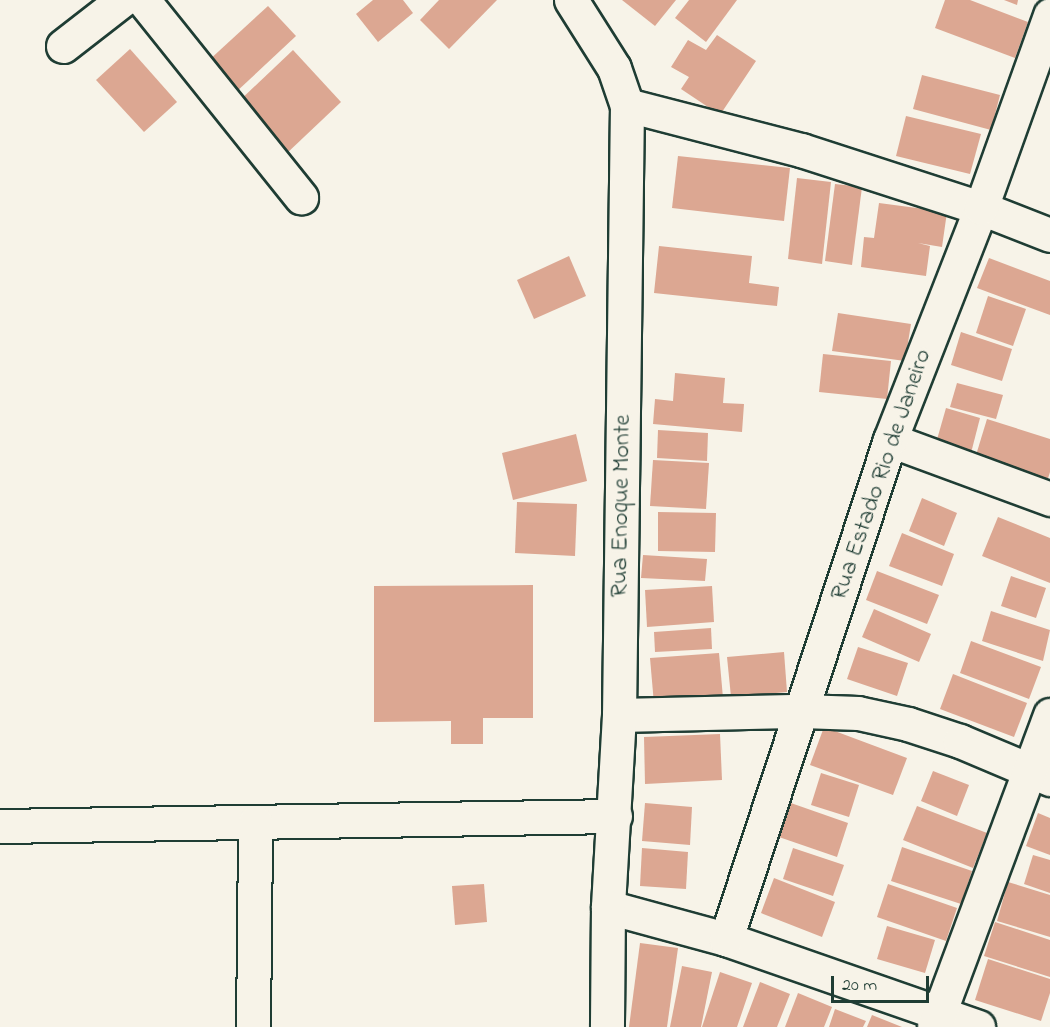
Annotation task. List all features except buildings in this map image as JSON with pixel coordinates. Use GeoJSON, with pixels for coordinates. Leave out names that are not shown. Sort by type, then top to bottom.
{"type":"FeatureCollection","features":[{"type":"Feature","properties":{"kind":"street"},"geometry":{"type":"LineString","coordinates":[[63,46],[122,0]]}},
{"type":"Feature","properties":{"kind":"street"},"geometry":{"type":"LineString","coordinates":[[143,0],[301,198]]}},
{"type":"Feature","properties":{"kind":"street","name":"Rua Enoque Monte"},"geometry":{"type":"LineString","coordinates":[[572,0],[614,68],[627,105],[619,715],[608,907],[607,1027]]}},
{"type":"Feature","properties":{"kind":"street","name":"Rua Estado Rio de Janeiro"},"geometry":{"type":"LineString","coordinates":[[726,939],[890,440],[981,208],[1050,15]]}},
{"type":"Feature","properties":{"kind":"street"},"geometry":{"type":"LineString","coordinates":[[627,105],[801,150],[981,208],[1050,235]]}},
{"type":"Feature","properties":{"kind":"street"},"geometry":{"type":"LineString","coordinates":[[890,440],[1050,499]]}},
{"type":"Feature","properties":{"kind":"street"},"geometry":{"type":"LineString","coordinates":[[619,715],[802,711],[858,713],[908,724],[960,741],[1040,775]]}},
{"type":"Feature","properties":{"kind":"street"},"geometry":{"type":"LineString","coordinates":[[936,1021],[1040,775],[1050,715]]}},
{"type":"Feature","properties":{"kind":"street"},"geometry":{"type":"LineString","coordinates":[[0,826],[615,816]]}},
{"type":"Feature","properties":{"kind":"street"},"geometry":{"type":"LineString","coordinates":[[253,1027],[255,822]]}},
{"type":"Feature","properties":{"kind":"street"},"geometry":{"type":"LineString","coordinates":[[608,907],[726,939],[936,1021],[978,1027]]}}]}
